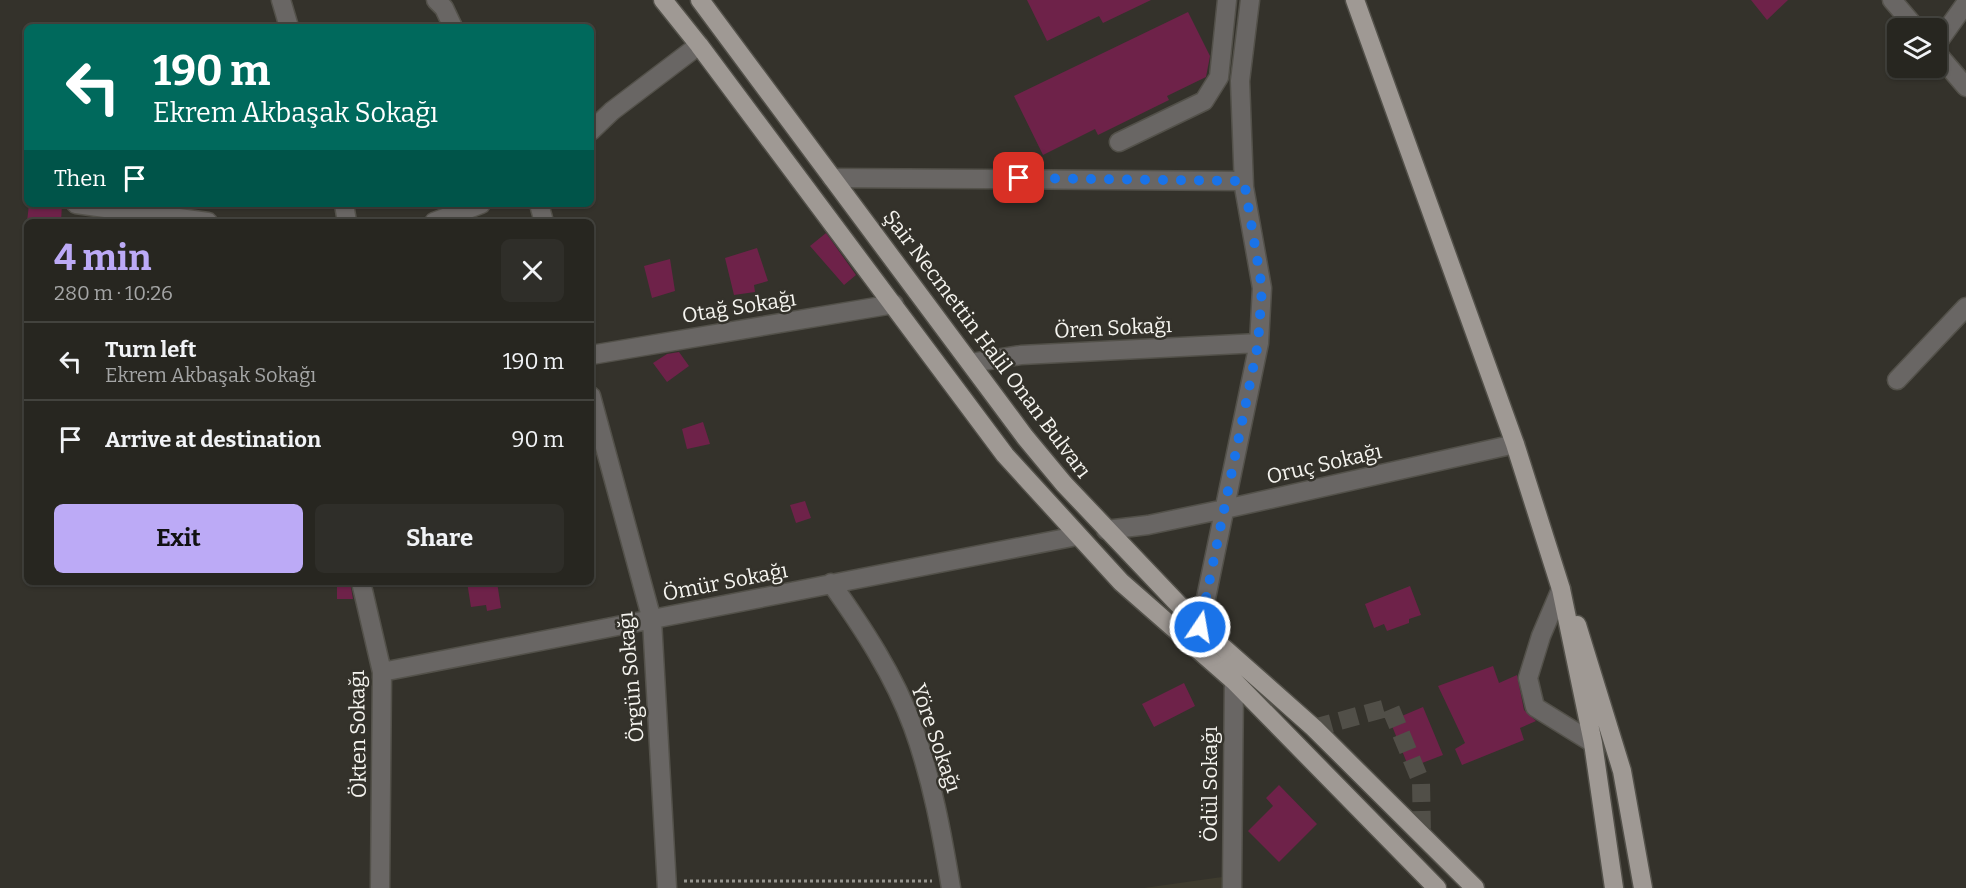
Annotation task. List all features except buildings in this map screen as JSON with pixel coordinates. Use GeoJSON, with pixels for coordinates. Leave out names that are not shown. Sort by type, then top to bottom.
{"type":"FeatureCollection","features":[{"type":"Feature","properties":{"kind":"main road"},"geometry":{"type":"LineString","coordinates":[[663,0],[894,304],[1005,455],[1121,582],[1234,681],[1437,888]]}},
{"type":"Feature","properties":{"kind":"main road"},"geometry":{"type":"LineString","coordinates":[[1355,0],[1515,444],[1561,590],[1593,743],[1614,888]]}},
{"type":"Feature","properties":{"kind":"main road","name":"Şair Necmettin Halil Onan Bulvarı"},"geometry":{"type":"LineString","coordinates":[[704,2],[1031,445],[1106,530],[1200,627],[1314,728],[1475,888]]}},
{"type":"Feature","properties":{"kind":"main road"},"geometry":{"type":"LineString","coordinates":[[1561,590],[1573,613],[1622,771],[1643,888]]}},
{"type":"Feature","properties":{"kind":"street"},"geometry":{"type":"LineString","coordinates":[[281,0],[288,24]]}},
{"type":"Feature","properties":{"kind":"street"},"geometry":{"type":"LineString","coordinates":[[436,0],[444,8],[452,24]]}},
{"type":"Feature","properties":{"kind":"street"},"geometry":{"type":"LineString","coordinates":[[1119,142],[1204,101],[1219,77],[1227,0]]}},
{"type":"Feature","properties":{"kind":"street"},"geometry":{"type":"LineString","coordinates":[[1200,627],[1258,344],[1262,288],[1244,181],[1240,81],[1250,0]]}},
{"type":"Feature","properties":{"kind":"street"},"geometry":{"type":"LineString","coordinates":[[1892,0],[1907,18]]}},
{"type":"Feature","properties":{"kind":"street"},"geometry":{"type":"LineString","coordinates":[[1947,30],[1966,3]]}},
{"type":"Feature","properties":{"kind":"street"},"geometry":{"type":"LineString","coordinates":[[594,127],[699,45]]}},
{"type":"Feature","properties":{"kind":"street"},"geometry":{"type":"LineString","coordinates":[[1947,65],[1966,87]]}},
{"type":"Feature","properties":{"kind":"street"},"geometry":{"type":"LineString","coordinates":[[832,178],[1244,181]]}},
{"type":"Feature","properties":{"kind":"street"},"geometry":{"type":"LineString","coordinates":[[98,207],[186,219]]}},
{"type":"Feature","properties":{"kind":"street"},"geometry":{"type":"LineString","coordinates":[[442,219],[473,207]]}},
{"type":"Feature","properties":{"kind":"street","name":"Otağ Sokağı"},"geometry":{"type":"LineString","coordinates":[[594,354],[894,304]]}},
{"type":"Feature","properties":{"kind":"street"},"geometry":{"type":"LineString","coordinates":[[1897,380],[1966,307]]}},
{"type":"Feature","properties":{"kind":"street","name":"Ören Sokağı"},"geometry":{"type":"LineString","coordinates":[[970,363],[1021,355],[1258,344]]}},
{"type":"Feature","properties":{"kind":"street","name":"Örgün Sokağı"},"geometry":{"type":"LineString","coordinates":[[594,407],[652,620],[667,885]]}},
{"type":"Feature","properties":{"kind":"street","name":"Oruç Sokağı"},"geometry":{"type":"LineString","coordinates":[[1106,530],[1148,525],[1225,509],[1515,444]]}},
{"type":"Feature","properties":{"kind":"street","name":"Ömür Sokağı"},"geometry":{"type":"LineString","coordinates":[[382,672],[1077,536]]}},
{"type":"Feature","properties":{"kind":"street","name":"Yöre Sokağı"},"geometry":{"type":"LineString","coordinates":[[831,583],[864,629],[891,676],[913,727],[943,836],[951,885]]}},
{"type":"Feature","properties":{"kind":"street","name":"Ökten Sokağı"},"geometry":{"type":"LineString","coordinates":[[362,585],[382,672],[380,888]]}},
{"type":"Feature","properties":{"kind":"street"},"geometry":{"type":"LineString","coordinates":[[1561,590],[1541,636],[1528,678],[1535,707],[1593,743]]}},
{"type":"Feature","properties":{"kind":"street","name":"Ödül Sokağı"},"geometry":{"type":"LineString","coordinates":[[1232,888],[1234,681]]}},
{"type":"Feature","properties":{"kind":"path"},"geometry":{"type":"LineString","coordinates":[[667,885],[951,885]]}},
{"type":"Feature","properties":{"kind":"shaded area"},"geometry":{"type":"Polygon","coordinates":[[[1222,877],[1222,888],[1144,888],[1222,877]]]}},
{"type":"Feature","properties":{"kind":"tunnel"},"geometry":{"type":"LineString","coordinates":[[1314,728],[1390,707],[1421,782],[1422,833]]}},
{"type":"Feature","properties":{"kind":"route"},"geometry":{"type":"LineString","coordinates":[[1019,178],[1244,181],[1262,288],[1258,344],[1200,627]]}}]}
